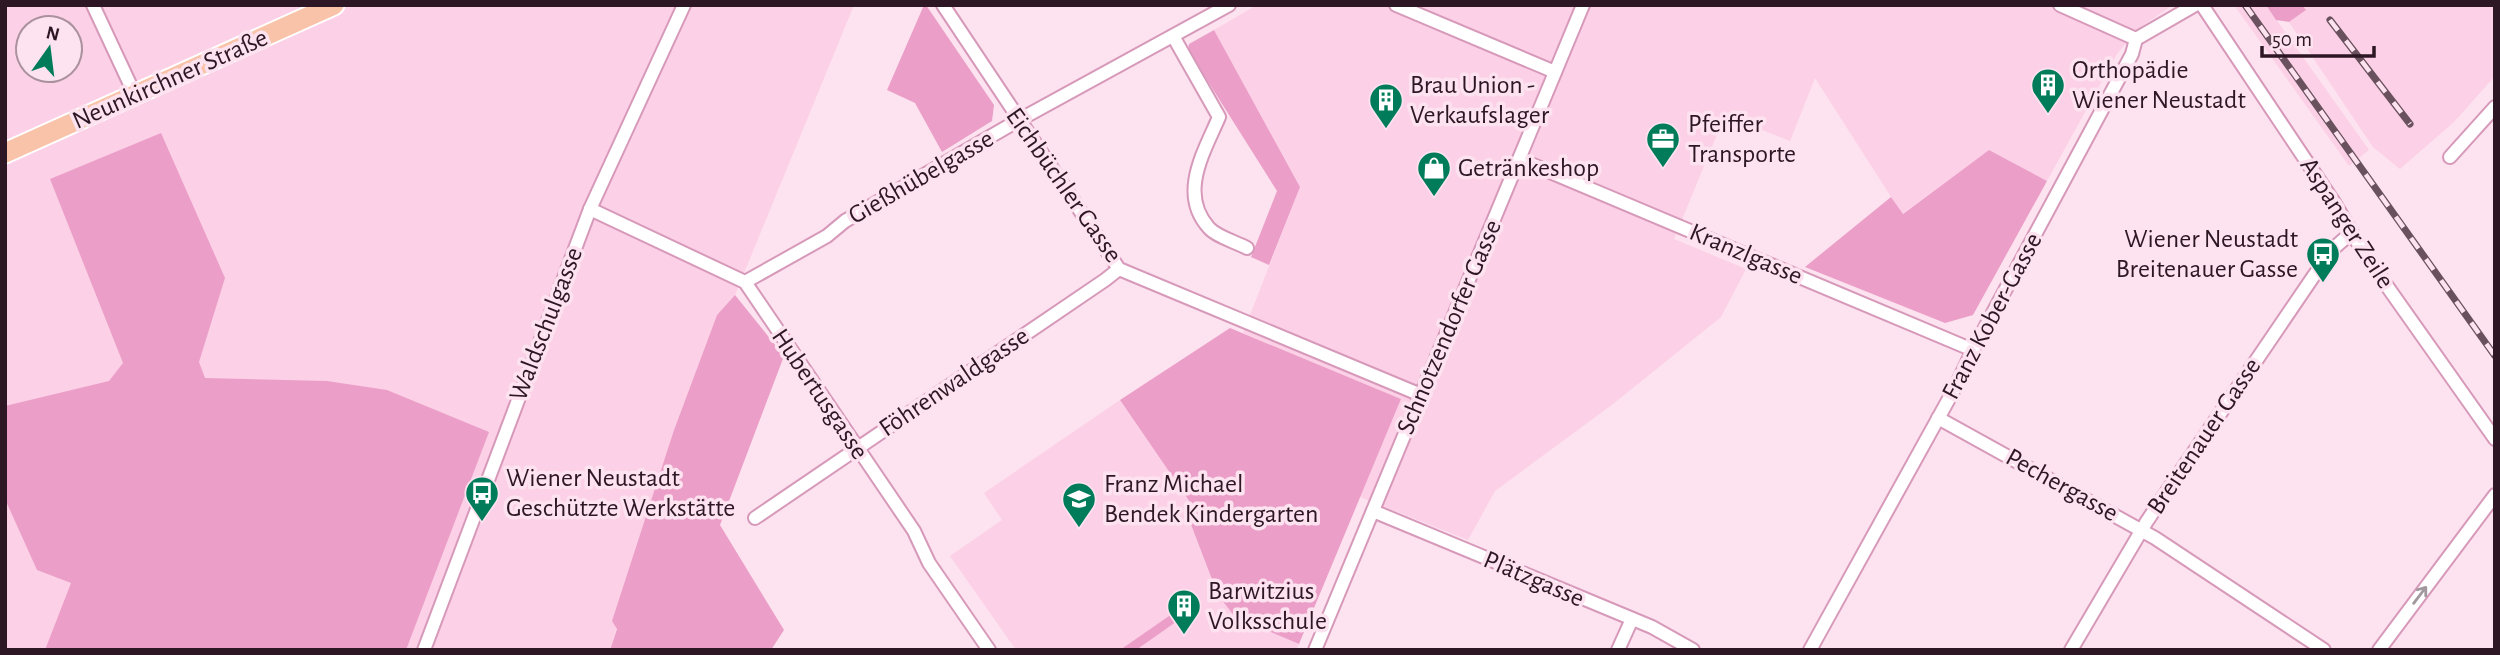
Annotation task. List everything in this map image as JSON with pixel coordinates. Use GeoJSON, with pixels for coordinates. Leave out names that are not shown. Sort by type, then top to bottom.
{"type":"FeatureCollection","features":[{"type":"Feature","properties":{"kind":"main road","name":"Neunkirchner Straße"},"geometry":{"type":"LineString","coordinates":[[5,153],[334,5]]}},
{"type":"Feature","properties":{"kind":"street"},"geometry":{"type":"LineString","coordinates":[[93,5],[135,95]]}},
{"type":"Feature","properties":{"kind":"street","name":"Waldschulgasse"},"geometry":{"type":"LineString","coordinates":[[424,650],[590,209],[684,5]]}},
{"type":"Feature","properties":{"kind":"street","name":"Eichbüchler Gasse"},"geometry":{"type":"LineString","coordinates":[[943,5],[1119,269],[1421,395]]}},
{"type":"Feature","properties":{"kind":"street","name":"Gießhübelgasse"},"geometry":{"type":"LineString","coordinates":[[746,282],[1019,120],[1229,5]]}},
{"type":"Feature","properties":{"kind":"street"},"geometry":{"type":"LineString","coordinates":[[1396,5],[1555,72]]}},
{"type":"Feature","properties":{"kind":"street","name":"Schnotzendorfer Gasse"},"geometry":{"type":"LineString","coordinates":[[1315,650],[1583,5]]}},
{"type":"Feature","properties":{"kind":"street"},"geometry":{"type":"LineString","coordinates":[[2060,5],[2136,39],[2195,5]]}},
{"type":"Feature","properties":{"kind":"street","name":"Aspanger Zeile"},"geometry":{"type":"LineString","coordinates":[[2202,5],[2283,125],[2351,233],[2495,439]]}},
{"type":"Feature","properties":{"kind":"street"},"geometry":{"type":"LineString","coordinates":[[1173,36],[1219,117],[1193,180],[1197,210],[1210,230],[1247,247]]}},
{"type":"Feature","properties":{"kind":"street","name":"Franz Kober-Gasse"},"geometry":{"type":"LineString","coordinates":[[1810,650],[1938,418],[2132,54],[2136,39]]}},
{"type":"Feature","properties":{"kind":"street"},"geometry":{"type":"LineString","coordinates":[[2449,157],[2495,107]]}},
{"type":"Feature","properties":{"kind":"street","name":"Kranzlgasse"},"geometry":{"type":"LineString","coordinates":[[1519,159],[1973,351]]}},
{"type":"Feature","properties":{"kind":"street"},"geometry":{"type":"LineString","coordinates":[[590,209],[746,282]]}},
{"type":"Feature","properties":{"kind":"street","name":"Breitenauer Gasse"},"geometry":{"type":"LineString","coordinates":[[2071,650],[2141,529],[2334,248],[2351,233]]}},
{"type":"Feature","properties":{"kind":"street","name":"Föhrenwaldgasse"},"geometry":{"type":"LineString","coordinates":[[755,518],[1119,269]]}},
{"type":"Feature","properties":{"kind":"street","name":"Hubertusgasse"},"geometry":{"type":"LineString","coordinates":[[746,282],[914,531],[929,563],[989,650]]}},
{"type":"Feature","properties":{"kind":"street","name":"Pechergasse"},"geometry":{"type":"LineString","coordinates":[[1938,418],[2141,529],[2324,650]]}},
{"type":"Feature","properties":{"kind":"street"},"geometry":{"type":"LineString","coordinates":[[2379,650],[2495,495]]}},
{"type":"Feature","properties":{"kind":"street","name":"Plätzgasse"},"geometry":{"type":"LineString","coordinates":[[1373,512],[1652,627],[1693,650]]}},
{"type":"Feature","properties":{"kind":"street"},"geometry":{"type":"LineString","coordinates":[[1618,650],[1632,619]]}},
{"type":"Feature","properties":{"kind":"shaded area"},"geometry":{"type":"Polygon","coordinates":[[[5,5],[854,5],[735,295],[717,315],[674,430],[610,650],[5,650],[5,5]]]}},
{"type":"Feature","properties":{"kind":"shaded area"},"geometry":{"type":"Polygon","coordinates":[[[924,5],[994,105],[992,121],[942,152],[915,103],[887,90],[924,5]]]}},
{"type":"Feature","properties":{"kind":"shaded area"},"geometry":{"type":"Polygon","coordinates":[[[1257,5],[2173,5],[2139,28],[2117,54],[2047,181],[1989,150],[1902,214],[1815,78],[1790,141],[1725,115],[1674,239],[1746,269],[1721,317],[1613,404],[1495,491],[1468,540],[1360,497],[1401,399],[1243,333],[1300,187],[1214,30],[1257,5]]]}},
{"type":"Feature","properties":{"kind":"shaded area"},"geometry":{"type":"Polygon","coordinates":[[[2234,5],[2266,5],[2369,150],[2349,166],[2234,5]]]}},
{"type":"Feature","properties":{"kind":"shaded area"},"geometry":{"type":"Polygon","coordinates":[[[2266,5],[2302,5],[2306,10],[2289,22],[2276,20],[2266,5]]]}},
{"type":"Feature","properties":{"kind":"shaded area"},"geometry":{"type":"Polygon","coordinates":[[[2302,5],[2495,5],[2495,76],[2454,122],[2400,169],[2373,147],[2289,22],[2306,10],[2302,5]]]}},
{"type":"Feature","properties":{"kind":"shaded area"},"geometry":{"type":"Polygon","coordinates":[[[1214,30],[1300,187],[1269,265],[1251,257],[1277,191],[1188,50],[1189,44],[1214,30]]]}},
{"type":"Feature","properties":{"kind":"shaded area"},"geometry":{"type":"Polygon","coordinates":[[[161,133],[225,278],[199,362],[205,378],[327,381],[387,390],[489,432],[406,650],[45,650],[71,583],[37,570],[5,499],[5,406],[109,381],[123,363],[50,179],[161,133]]]}},
{"type":"Feature","properties":{"kind":"shaded area"},"geometry":{"type":"Polygon","coordinates":[[[1989,150],[2047,181],[1973,315],[1945,323],[1805,267],[1891,197],[1903,214],[1989,150]]]}},
{"type":"Feature","properties":{"kind":"shaded area"},"geometry":{"type":"Polygon","coordinates":[[[735,295],[784,356],[720,525],[784,630],[771,650],[610,650],[617,629],[612,621],[674,430],[717,315],[735,295]]]}},
{"type":"Feature","properties":{"kind":"shaded area"},"geometry":{"type":"Polygon","coordinates":[[[1230,328],[1401,399],[1299,644],[1235,617],[1218,595],[1188,517],[1196,511],[1120,400],[1230,328]]]}},
{"type":"Feature","properties":{"kind":"shaded area","name":"Franz Michael Bendek Kindergarten"},"geometry":{"type":"Polygon","coordinates":[[[1120,400],[1196,512],[1188,518],[1218,595],[1235,617],[1299,644],[1296,650],[1016,650],[950,556],[1002,520],[984,493],[1120,400]]]}},
{"type":"Feature","properties":{"kind":"shaded area"},"geometry":{"type":"Polygon","coordinates":[[[1195,598],[1200,605],[1136,650],[1120,650],[1195,598]]]}},
{"type":"Feature","properties":{"kind":"railway"},"geometry":{"type":"LineString","coordinates":[[2245,5],[2495,356]]}},
{"type":"Feature","properties":{"kind":"railway"},"geometry":{"type":"LineString","coordinates":[[2330,20],[2410,124]]}},
{"type":"Feature","properties":{"kind":"place","name":"Orthopädie Wiener Neustadt"},"geometry":{"type":"Point","coordinates":[2048,115]}},
{"type":"Feature","properties":{"kind":"place","name":"Brau Union - Verkaufslager"},"geometry":{"type":"Point","coordinates":[1386,130]}},
{"type":"Feature","properties":{"kind":"place","name":"Pfeiffer Transporte"},"geometry":{"type":"Point","coordinates":[1663,169]}},
{"type":"Feature","properties":{"kind":"place","name":"Getränkeshop"},"geometry":{"type":"Point","coordinates":[1434,198]}},
{"type":"Feature","properties":{"kind":"place","name":"Wiener Neustadt Breitenauer Gasse"},"geometry":{"type":"Point","coordinates":[2323,284]}},
{"type":"Feature","properties":{"kind":"place","name":"Wiener Neustadt Geschützte Werkstätte"},"geometry":{"type":"Point","coordinates":[482,523]}},
{"type":"Feature","properties":{"kind":"place","name":"Franz Michael Bendek Kindergarten"},"geometry":{"type":"Point","coordinates":[1079,529]}},
{"type":"Feature","properties":{"kind":"place","name":"Barwitzius Volksschule"},"geometry":{"type":"Point","coordinates":[1184,636]}}]}
